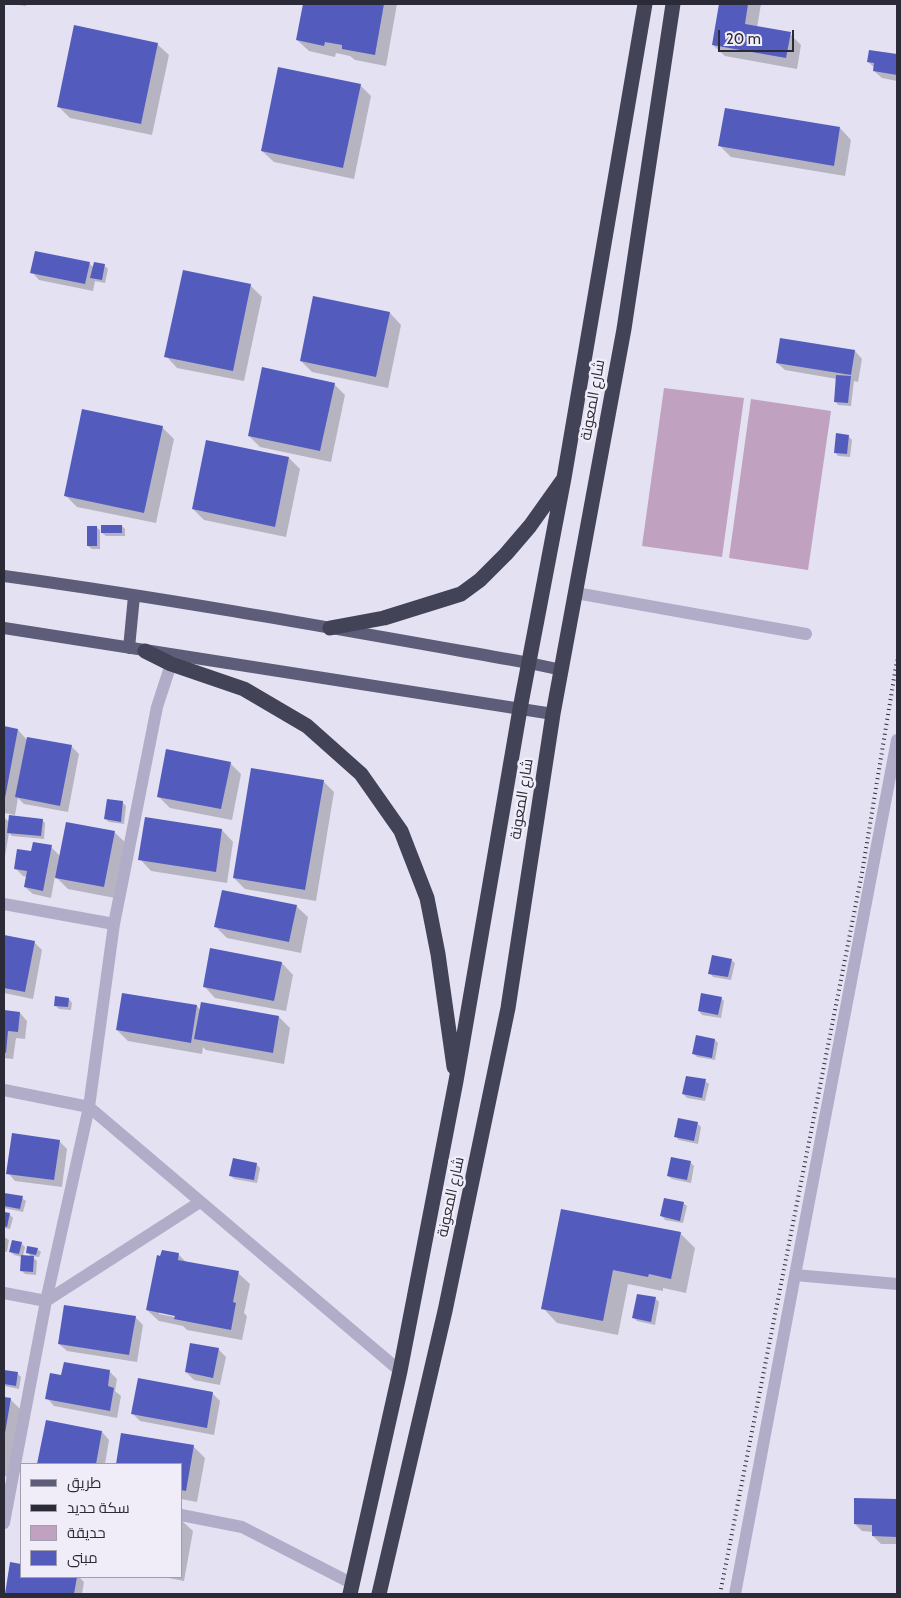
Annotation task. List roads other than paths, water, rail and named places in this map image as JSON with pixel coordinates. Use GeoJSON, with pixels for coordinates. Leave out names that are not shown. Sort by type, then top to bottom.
{"type":"FeatureCollection","features":[{"type":"Feature","properties":{"kind":"highway","name":"شارع المعونة"},"geometry":{"type":"LineString","coordinates":[[352,1589],[400,1371],[456,1082],[520,709],[564,478],[645,4]]}},
{"type":"Feature","properties":{"kind":"highway","name":"شارع المعونة"},"geometry":{"type":"LineString","coordinates":[[379,1594],[445,1311],[508,1008],[553,714],[624,329],[673,4]]}},
{"type":"Feature","properties":{"kind":"highway"},"geometry":{"type":"LineString","coordinates":[[330,628],[384,618],[461,594],[480,580],[506,554],[530,526],[564,478]]}},
{"type":"Feature","properties":{"kind":"highway"},"geometry":{"type":"LineString","coordinates":[[145,651],[171,664],[244,689],[307,726],[360,774],[401,831],[427,898],[438,954],[456,1082]]}},
{"type":"Feature","properties":{"kind":"main road"},"geometry":{"type":"LineString","coordinates":[[4,576],[330,628],[562,670]]}},
{"type":"Feature","properties":{"kind":"main road"},"geometry":{"type":"LineString","coordinates":[[129,648],[134,596]]}},
{"type":"Feature","properties":{"kind":"main road"},"geometry":{"type":"LineString","coordinates":[[4,628],[553,714]]}},
{"type":"Feature","properties":{"kind":"street"},"geometry":{"type":"LineString","coordinates":[[576,593],[806,634]]}},
{"type":"Feature","properties":{"kind":"street"},"geometry":{"type":"LineString","coordinates":[[4,1523],[46,1301],[89,1107],[114,924],[157,707],[171,664]]}},
{"type":"Feature","properties":{"kind":"street"},"geometry":{"type":"LineString","coordinates":[[735,1594],[897,740]]}},
{"type":"Feature","properties":{"kind":"street"},"geometry":{"type":"LineString","coordinates":[[4,904],[114,924]]}},
{"type":"Feature","properties":{"kind":"street"},"geometry":{"type":"LineString","coordinates":[[4,1090],[89,1107],[400,1371]]}},
{"type":"Feature","properties":{"kind":"street"},"geometry":{"type":"LineString","coordinates":[[4,1293],[46,1301],[200,1202]]}},
{"type":"Feature","properties":{"kind":"street"},"geometry":{"type":"LineString","coordinates":[[795,1275],[897,1284]]}},
{"type":"Feature","properties":{"kind":"street"},"geometry":{"type":"LineString","coordinates":[[182,1515],[242,1527],[352,1589]]}},
{"type":"Feature","properties":{"kind":"railway"},"geometry":{"type":"LineString","coordinates":[[720,1594],[862,873],[897,660]]}}]}
